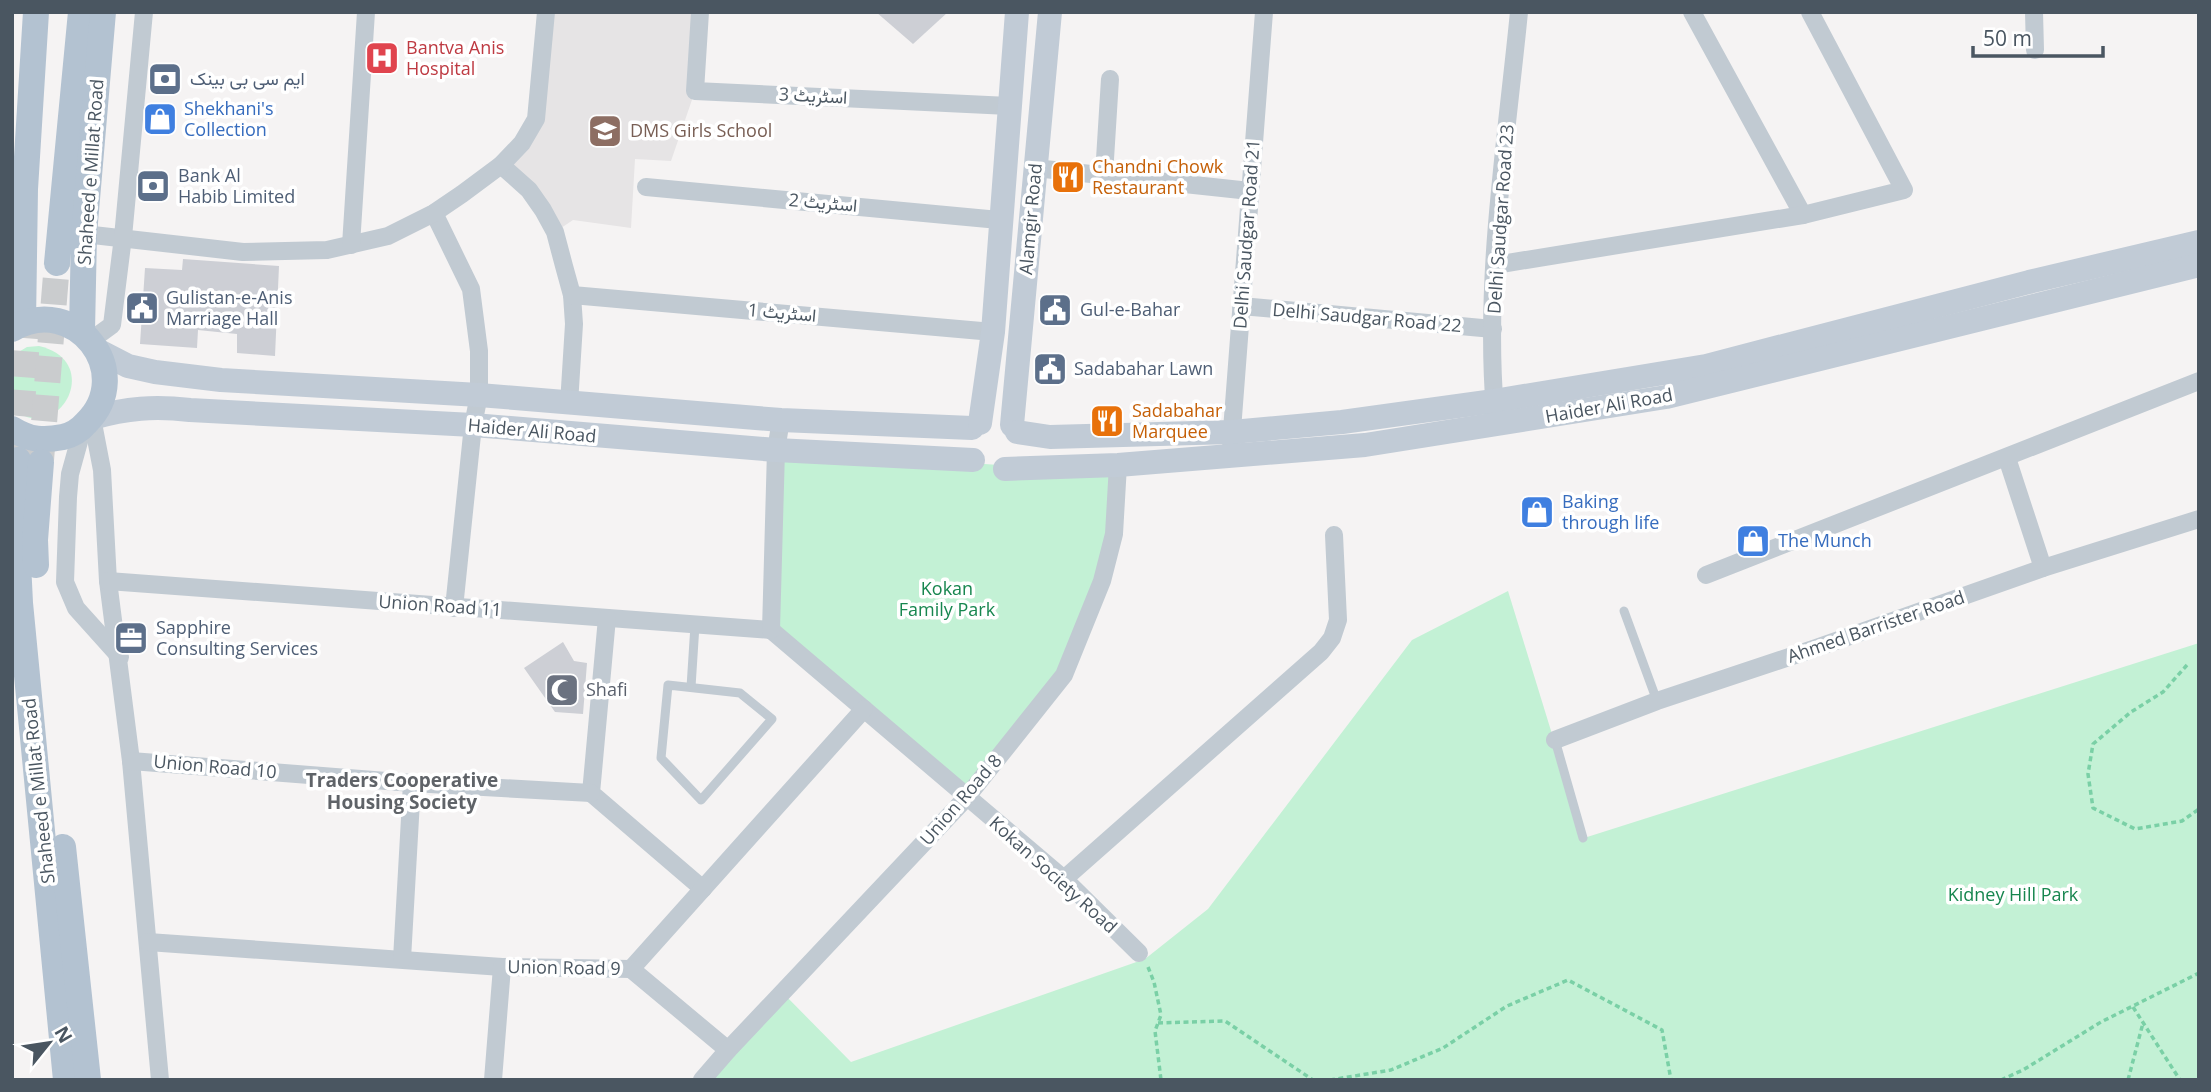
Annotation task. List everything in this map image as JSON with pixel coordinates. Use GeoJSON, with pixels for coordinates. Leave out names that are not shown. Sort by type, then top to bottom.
{"type":"FeatureCollection","features":[{"type":"Feature","properties":{"kind":"main road"},"geometry":{"type":"LineString","coordinates":[[19,316],[36,12]]}},
{"type":"Feature","properties":{"kind":"main road","name":"Shaheed e Millat Road"},"geometry":{"type":"LineString","coordinates":[[51,12],[45,260],[80,12]]}},
{"type":"Feature","properties":{"kind":"main road","name":"Shaheed e Millat Road"},"geometry":{"type":"LineString","coordinates":[[87,422],[101,402],[105,385],[104,367],[90,341],[83,283],[84,234],[103,12]]}},
{"type":"Feature","properties":{"kind":"main road","name":"Alamgir Road"},"geometry":{"type":"LineString","coordinates":[[976,426],[993,332],[999,220],[1017,12]]}},
{"type":"Feature","properties":{"kind":"main road","name":"Alamgir Road"},"geometry":{"type":"LineString","coordinates":[[1014,428],[1050,12]]}},
{"type":"Feature","properties":{"kind":"main road","name":"Haider Ali Road"},"geometry":{"type":"LineString","coordinates":[[1005,469],[1118,465],[1365,445],[1706,366],[2029,282],[2199,242]]}},
{"type":"Feature","properties":{"kind":"main road","name":"Haider Ali Road"},"geometry":{"type":"LineString","coordinates":[[1014,428],[1050,437],[1232,432],[1495,413],[1666,397],[2199,265]]}},
{"type":"Feature","properties":{"kind":"main road"},"geometry":{"type":"LineString","coordinates":[[19,316],[26,304],[34,311],[58,311],[74,298],[83,283]]}},
{"type":"Feature","properties":{"kind":"main road"},"geometry":{"type":"LineString","coordinates":[[19,316],[64,322],[90,341]]}},
{"type":"Feature","properties":{"kind":"main road","name":"Haider Ali Road"},"geometry":{"type":"LineString","coordinates":[[90,341],[128,366],[221,380],[478,395],[781,420],[976,426]]}},
{"type":"Feature","properties":{"kind":"main road","name":"Haider Ali Road"},"geometry":{"type":"LineString","coordinates":[[87,422],[118,411],[157,406],[473,425],[776,450],[974,460]]}},
{"type":"Feature","properties":{"kind":"main road"},"geometry":{"type":"LineString","coordinates":[[995,419],[1014,428],[1021,440],[1015,462],[1005,469],[988,470],[974,460],[969,443],[976,426],[995,419]]}},
{"type":"Feature","properties":{"kind":"main road"},"geometry":{"type":"LineString","coordinates":[[12,429],[27,438],[48,440],[69,436],[87,422]]}},
{"type":"Feature","properties":{"kind":"main road","name":"Shaheed e Millat Road"},"geometry":{"type":"LineString","coordinates":[[66,1080],[20,603],[16,522],[29,461],[37,614],[88,1080]]}},
{"type":"Feature","properties":{"kind":"street"},"geometry":{"type":"LineString","coordinates":[[90,341],[112,325],[144,12]]}},
{"type":"Feature","properties":{"kind":"street"},"geometry":{"type":"LineString","coordinates":[[351,245],[366,12]]}},
{"type":"Feature","properties":{"kind":"street"},"geometry":{"type":"LineString","coordinates":[[84,234],[243,252],[327,250],[387,236],[434,213],[500,166],[522,143],[536,120],[546,12]]}},
{"type":"Feature","properties":{"kind":"street","name":"اسٹریٹ 3"},"geometry":{"type":"LineString","coordinates":[[700,12],[695,91],[1009,106]]}},
{"type":"Feature","properties":{"kind":"street","name":"Delhi Saudgar Road 21"},"geometry":{"type":"LineString","coordinates":[[1229,456],[1264,12]]}},
{"type":"Feature","properties":{"kind":"street","name":"Delhi Saudgar Road 23"},"geometry":{"type":"LineString","coordinates":[[1495,413],[1495,265],[1519,12]]}},
{"type":"Feature","properties":{"kind":"street"},"geometry":{"type":"LineString","coordinates":[[1692,12],[1803,215]]}},
{"type":"Feature","properties":{"kind":"street"},"geometry":{"type":"LineString","coordinates":[[1495,265],[1803,215],[1904,190],[1810,12]]}},
{"type":"Feature","properties":{"kind":"street"},"geometry":{"type":"LineString","coordinates":[[2034,12],[2035,50]]}},
{"type":"Feature","properties":{"kind":"street"},"geometry":{"type":"LineString","coordinates":[[1104,175],[1110,79]]}},
{"type":"Feature","properties":{"kind":"street"},"geometry":{"type":"LineString","coordinates":[[500,166],[529,190],[555,232],[572,295],[574,352],[569,404]]}},
{"type":"Feature","properties":{"kind":"street"},"geometry":{"type":"LineString","coordinates":[[1035,168],[1250,191]]}},
{"type":"Feature","properties":{"kind":"street","name":"اسٹریٹ 2"},"geometry":{"type":"LineString","coordinates":[[646,187],[999,220]]}},
{"type":"Feature","properties":{"kind":"street"},"geometry":{"type":"LineString","coordinates":[[434,213],[471,289],[479,351],[478,395],[454,608]]}},
{"type":"Feature","properties":{"kind":"street","name":"اسٹریٹ 1"},"geometry":{"type":"LineString","coordinates":[[572,295],[993,332]]}},
{"type":"Feature","properties":{"kind":"street","name":"Delhi Saudgar Road 22"},"geometry":{"type":"LineString","coordinates":[[1241,306],[1493,329]]}},
{"type":"Feature","properties":{"kind":"street"},"geometry":{"type":"LineString","coordinates":[[1706,575],[2199,381]]}},
{"type":"Feature","properties":{"kind":"street"},"geometry":{"type":"LineString","coordinates":[[771,630],[776,450],[781,420]]}},
{"type":"Feature","properties":{"kind":"street"},"geometry":{"type":"LineString","coordinates":[[87,422],[102,470],[108,581],[120,657],[131,761],[160,1080]]}},
{"type":"Feature","properties":{"kind":"street"},"geometry":{"type":"LineString","coordinates":[[87,422],[69,485],[65,582],[76,608],[120,657]]}},
{"type":"Feature","properties":{"kind":"street"},"geometry":{"type":"LineString","coordinates":[[2007,458],[2043,568]]}},
{"type":"Feature","properties":{"kind":"street","name":"Union Road 8"},"geometry":{"type":"LineString","coordinates":[[702,1080],[966,798],[1064,675],[1102,581],[1114,534],[1118,465]]}},
{"type":"Feature","properties":{"kind":"street","name":"Ahmed Barrister Road"},"geometry":{"type":"LineString","coordinates":[[1555,740],[1657,701],[2043,568],[2199,519]]}},
{"type":"Feature","properties":{"kind":"street"},"geometry":{"type":"LineString","coordinates":[[1064,879],[1321,652],[1332,638],[1338,620],[1334,535]]}},
{"type":"Feature","properties":{"kind":"street","name":"Union Road 11"},"geometry":{"type":"LineString","coordinates":[[108,581],[771,630]]}},
{"type":"Feature","properties":{"kind":"street"},"geometry":{"type":"LineString","coordinates":[[607,618],[592,793],[703,889]]}},
{"type":"Feature","properties":{"kind":"street","name":"Kokan Society Road"},"geometry":{"type":"LineString","coordinates":[[771,630],[1064,879],[1139,953]]}},
{"type":"Feature","properties":{"kind":"street","name":"Union Road 9"},"geometry":{"type":"LineString","coordinates":[[148,942],[502,967],[631,969],[864,709]]}},
{"type":"Feature","properties":{"kind":"street","name":"Union Road 10"},"geometry":{"type":"LineString","coordinates":[[131,761],[412,783],[592,793]]}},
{"type":"Feature","properties":{"kind":"street"},"geometry":{"type":"LineString","coordinates":[[402,960],[412,783]]}},
{"type":"Feature","properties":{"kind":"street"},"geometry":{"type":"LineString","coordinates":[[493,1080],[502,967]]}},
{"type":"Feature","properties":{"kind":"street"},"geometry":{"type":"LineString","coordinates":[[631,969],[728,1050]]}},
{"type":"Feature","properties":{"kind":"lane"},"geometry":{"type":"LineString","coordinates":[[1624,611],[1657,701]]}},
{"type":"Feature","properties":{"kind":"lane"},"geometry":{"type":"LineString","coordinates":[[691,687],[695,625]]}},
{"type":"Feature","properties":{"kind":"lane"},"geometry":{"type":"LineString","coordinates":[[668,684],[691,687],[740,693],[772,719],[701,800],[661,758],[668,684]]}},
{"type":"Feature","properties":{"kind":"lane"},"geometry":{"type":"LineString","coordinates":[[1555,740],[1583,838]]}},
{"type":"Feature","properties":{"kind":"path"},"geometry":{"type":"LineString","coordinates":[[2187,665],[2163,692],[2131,712],[2093,744],[2088,774],[2093,808],[2135,829],[2182,821],[2199,808]]}},
{"type":"Feature","properties":{"kind":"path"},"geometry":{"type":"LineString","coordinates":[[1139,953],[1145,959],[1154,982],[1161,1015],[1155,1031],[1161,1080]]}},
{"type":"Feature","properties":{"kind":"path"},"geometry":{"type":"LineString","coordinates":[[2001,1080],[2023,1070],[2101,1022],[2199,974]]}},
{"type":"Feature","properties":{"kind":"path"},"geometry":{"type":"LineString","coordinates":[[1330,1080],[1391,1070],[1443,1048],[1507,1006],[1568,979],[1662,1030],[1671,1080]]}},
{"type":"Feature","properties":{"kind":"path"},"geometry":{"type":"LineString","coordinates":[[2133,1007],[2180,1080]]}},
{"type":"Feature","properties":{"kind":"path"},"geometry":{"type":"LineString","coordinates":[[1158,1023],[1225,1021],[1313,1080]]}},
{"type":"Feature","properties":{"kind":"path"},"geometry":{"type":"LineString","coordinates":[[2128,1080],[2143,1023]]}},
{"type":"Feature","properties":{"kind":"shaded area","name":"DMS Girls School"},"geometry":{"type":"Polygon","coordinates":[[[546,12],[700,12],[695,91],[671,161],[635,159],[631,228],[573,220],[555,232],[501,166],[536,119],[546,12]]]}},
{"type":"Feature","properties":{"kind":"green space"},"geometry":{"type":"Polygon","coordinates":[[[39,346],[59,355],[69,368],[72,383],[68,398],[58,410],[45,417],[29,417],[12,408],[12,356],[27,347],[39,346]]]}},
{"type":"Feature","properties":{"kind":"green space","name":"Kokan Family Park"},"geometry":{"type":"Polygon","coordinates":[[[776,450],[1044,468],[1118,465],[1114,534],[1064,675],[966,798],[771,630],[776,450]]]}},
{"type":"Feature","properties":{"kind":"green space","name":"Kidney Hill Park"},"geometry":{"type":"Polygon","coordinates":[[[1508,591],[1584,838],[2199,643],[2199,1080],[703,1080],[782,992],[851,1062],[1145,959],[1208,909],[1412,640],[1508,591]]]}},
{"type":"Feature","properties":{"kind":"building"},"geometry":{"type":"Polygon","coordinates":[[[876,12],[948,12],[913,44],[876,12]]]}},
{"type":"Feature","properties":{"kind":"building"},"geometry":{"type":"Polygon","coordinates":[[[183,259],[279,266],[275,356],[237,353],[237,334],[198,330],[197,348],[140,344],[145,268],[182,270],[183,259]]]}},
{"type":"Feature","properties":{"kind":"building","name":"Shafi"},"geometry":{"type":"Polygon","coordinates":[[[563,642],[574,661],[587,663],[583,714],[555,712],[524,668],[563,642]]]}},
{"type":"Feature","properties":{"kind":"tunnel"},"geometry":{"type":"LineString","coordinates":[[41,460],[57,263]]}},
{"type":"Feature","properties":{"kind":"tunnel"},"geometry":{"type":"LineString","coordinates":[[18,455],[30,301]]}},
{"type":"Feature","properties":{"kind":"place","name":"Bantva Anis Hospital"},"geometry":{"type":"Point","coordinates":[382,58]}},
{"type":"Feature","properties":{"kind":"place","name":"ایم سی بی بینک"},"geometry":{"type":"Point","coordinates":[165,79]}},
{"type":"Feature","properties":{"kind":"place","name":"Shekhani's Collection"},"geometry":{"type":"Point","coordinates":[160,119]}},
{"type":"Feature","properties":{"kind":"place","name":"DMS Girls School"},"geometry":{"type":"Point","coordinates":[605,131]}},
{"type":"Feature","properties":{"kind":"place","name":"Chandni Chowk Restaurant"},"geometry":{"type":"Point","coordinates":[1068,177]}},
{"type":"Feature","properties":{"kind":"place","name":"Bank Al Habib Limited"},"geometry":{"type":"Point","coordinates":[153,186]}},
{"type":"Feature","properties":{"kind":"place","name":"Gulistan-e-Anis Marriage Hall"},"geometry":{"type":"Point","coordinates":[142,308]}},
{"type":"Feature","properties":{"kind":"place","name":"Gul-e-Bahar"},"geometry":{"type":"Point","coordinates":[1055,310]}},
{"type":"Feature","properties":{"kind":"place","name":"Sadabahar Lawn"},"geometry":{"type":"Point","coordinates":[1050,369]}},
{"type":"Feature","properties":{"kind":"place","name":"Sadabahar Marquee"},"geometry":{"type":"Point","coordinates":[1107,421]}},
{"type":"Feature","properties":{"kind":"place","name":"Baking through life"},"geometry":{"type":"Point","coordinates":[1537,512]}},
{"type":"Feature","properties":{"kind":"place","name":"The Munch"},"geometry":{"type":"Point","coordinates":[1753,541]}},
{"type":"Feature","properties":{"kind":"place","name":"Sapphire Consulting Services"},"geometry":{"type":"Point","coordinates":[131,638]}},
{"type":"Feature","properties":{"kind":"place","name":"Shafi"},"geometry":{"type":"Point","coordinates":[562,690]}},
{"type":"Feature","properties":{"kind":"district","name":"Traders Cooperative Housing Society"},"geometry":{"type":"Point","coordinates":[402,791]}}]}
